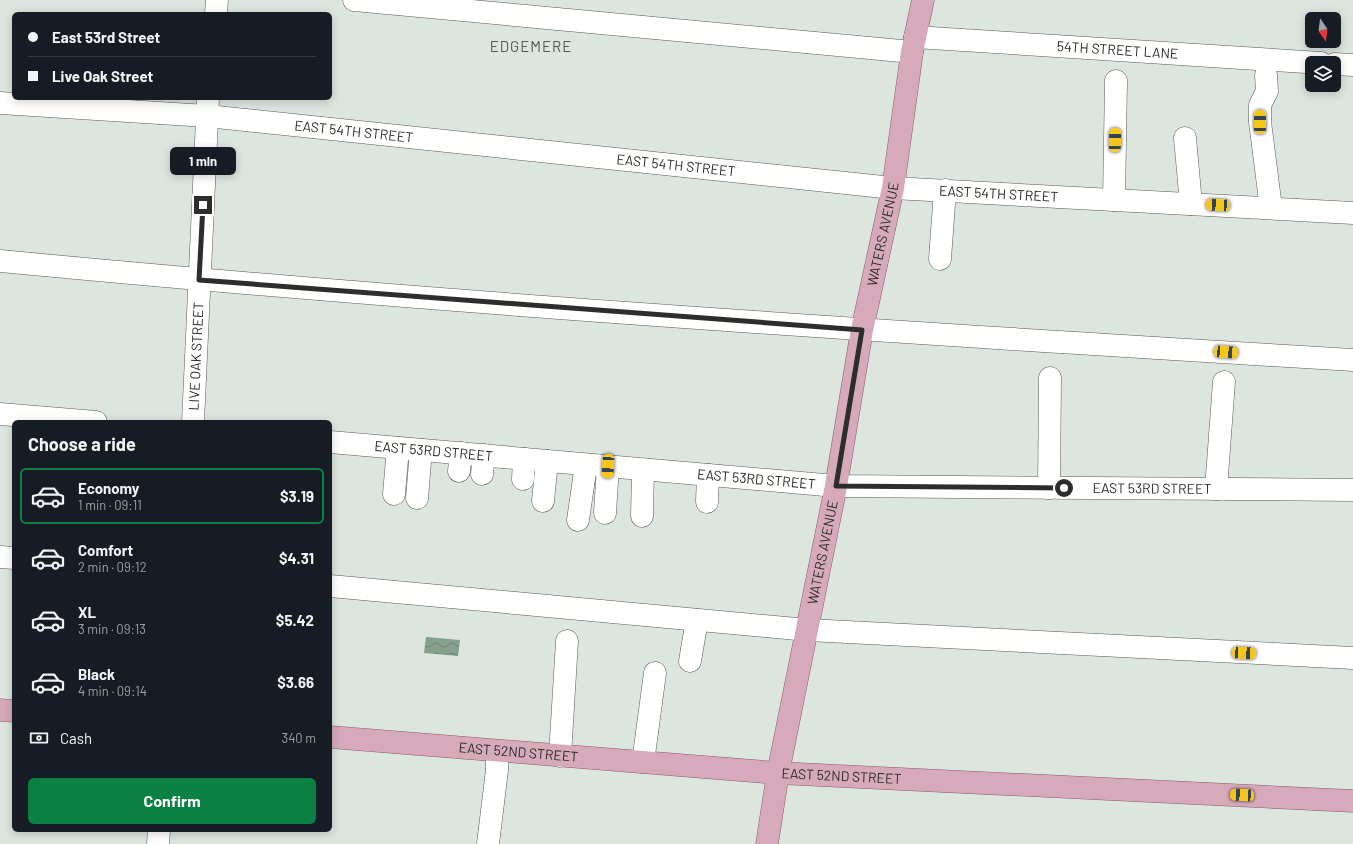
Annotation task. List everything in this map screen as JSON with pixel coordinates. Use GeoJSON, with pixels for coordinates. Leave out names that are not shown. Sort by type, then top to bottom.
{"type":"FeatureCollection","features":[{"type":"Feature","properties":{"kind":"main road","name":"WATERS AVENUE"},"geometry":{"type":"LineString","coordinates":[[767,844],[778,773],[836,486],[862,330],[893,188],[914,44],[923,0]]}},
{"type":"Feature","properties":{"kind":"main road"},"geometry":{"type":"LineString","coordinates":[[0,710],[12,711]]}},
{"type":"Feature","properties":{"kind":"main road","name":"EAST 52ND STREET"},"geometry":{"type":"LineString","coordinates":[[332,737],[778,773],[1353,801]]}},
{"type":"Feature","properties":{"kind":"street"},"geometry":{"type":"LineString","coordinates":[[216,12],[217,0]]}},
{"type":"Feature","properties":{"kind":"street","name":"54TH STREET LANE"},"geometry":{"type":"LineString","coordinates":[[354,0],[914,44],[1305,62]]}},
{"type":"Feature","properties":{"kind":"street"},"geometry":{"type":"LineString","coordinates":[[1341,64],[1353,65]]}},
{"type":"Feature","properties":{"kind":"street"},"geometry":{"type":"LineString","coordinates":[[1266,75],[1267,91],[1260,104],[1260,122],[1272,208]]}},
{"type":"Feature","properties":{"kind":"street"},"geometry":{"type":"LineString","coordinates":[[1114,200],[1116,81]]}},
{"type":"Feature","properties":{"kind":"street","name":"EAST 54TH STREET"},"geometry":{"type":"LineString","coordinates":[[0,103],[208,107],[893,188],[1353,213]]}},
{"type":"Feature","properties":{"kind":"street","name":"LIVE OAK STREET"},"geometry":{"type":"LineString","coordinates":[[193,420],[208,107]]}},
{"type":"Feature","properties":{"kind":"street"},"geometry":{"type":"LineString","coordinates":[[1185,138],[1191,204]]}},
{"type":"Feature","properties":{"kind":"street"},"geometry":{"type":"LineString","coordinates":[[940,259],[945,190]]}},
{"type":"Feature","properties":{"kind":"street"},"geometry":{"type":"LineString","coordinates":[[0,261],[199,280],[862,330],[1353,360]]}},
{"type":"Feature","properties":{"kind":"street"},"geometry":{"type":"LineString","coordinates":[[1049,488],[1050,378]]}},
{"type":"Feature","properties":{"kind":"street"},"geometry":{"type":"LineString","coordinates":[[1222,489],[1230,383]]}},
{"type":"Feature","properties":{"kind":"street"},"geometry":{"type":"LineString","coordinates":[[0,414],[72,420]]}},
{"type":"Feature","properties":{"kind":"street","name":"EAST 53RD STREET"},"geometry":{"type":"LineString","coordinates":[[332,442],[421,450],[460,462],[523,469],[547,461],[608,466],[643,470],[669,480],[708,475],[836,486],[1353,490]]}},
{"type":"Feature","properties":{"kind":"street"},"geometry":{"type":"LineString","coordinates":[[394,494],[398,448]]}},
{"type":"Feature","properties":{"kind":"street"},"geometry":{"type":"LineString","coordinates":[[416,498],[421,450]]}},
{"type":"Feature","properties":{"kind":"street"},"geometry":{"type":"LineString","coordinates":[[543,501],[547,461]]}},
{"type":"Feature","properties":{"kind":"street"},"geometry":{"type":"LineString","coordinates":[[578,520],[586,465]]}},
{"type":"Feature","properties":{"kind":"street"},"geometry":{"type":"LineString","coordinates":[[605,513],[608,466]]}},
{"type":"Feature","properties":{"kind":"street"},"geometry":{"type":"LineString","coordinates":[[642,516],[643,470]]}},
{"type":"Feature","properties":{"kind":"street"},"geometry":{"type":"LineString","coordinates":[[707,502],[708,475]]}},
{"type":"Feature","properties":{"kind":"street"},"geometry":{"type":"LineString","coordinates":[[0,557],[12,558]]}},
{"type":"Feature","properties":{"kind":"street"},"geometry":{"type":"LineString","coordinates":[[332,586],[808,630],[1353,658]]}},
{"type":"Feature","properties":{"kind":"street"},"geometry":{"type":"LineString","coordinates":[[690,661],[697,620]]}},
{"type":"Feature","properties":{"kind":"street"},"geometry":{"type":"LineString","coordinates":[[560,756],[566,641]]}},
{"type":"Feature","properties":{"kind":"street"},"geometry":{"type":"LineString","coordinates":[[643,762],[655,672]]}},
{"type":"Feature","properties":{"kind":"street"},"geometry":{"type":"LineString","coordinates":[[488,844],[497,770],[497,750]]}},
{"type":"Feature","properties":{"kind":"street"},"geometry":{"type":"LineString","coordinates":[[158,844],[159,832]]}},
{"type":"Feature","properties":{"kind":"water"},"geometry":{"type":"Polygon","coordinates":[[[426,637],[460,640],[458,656],[424,653],[426,637]]]}},
{"type":"Feature","properties":{"kind":"district","name":"EDGEMERE"},"geometry":{"type":"Point","coordinates":[531,47]}},
{"type":"Feature","properties":{"kind":"route"},"geometry":{"type":"LineString","coordinates":[[203,205],[199,280],[862,330],[836,486],[1064,488]]}}]}
